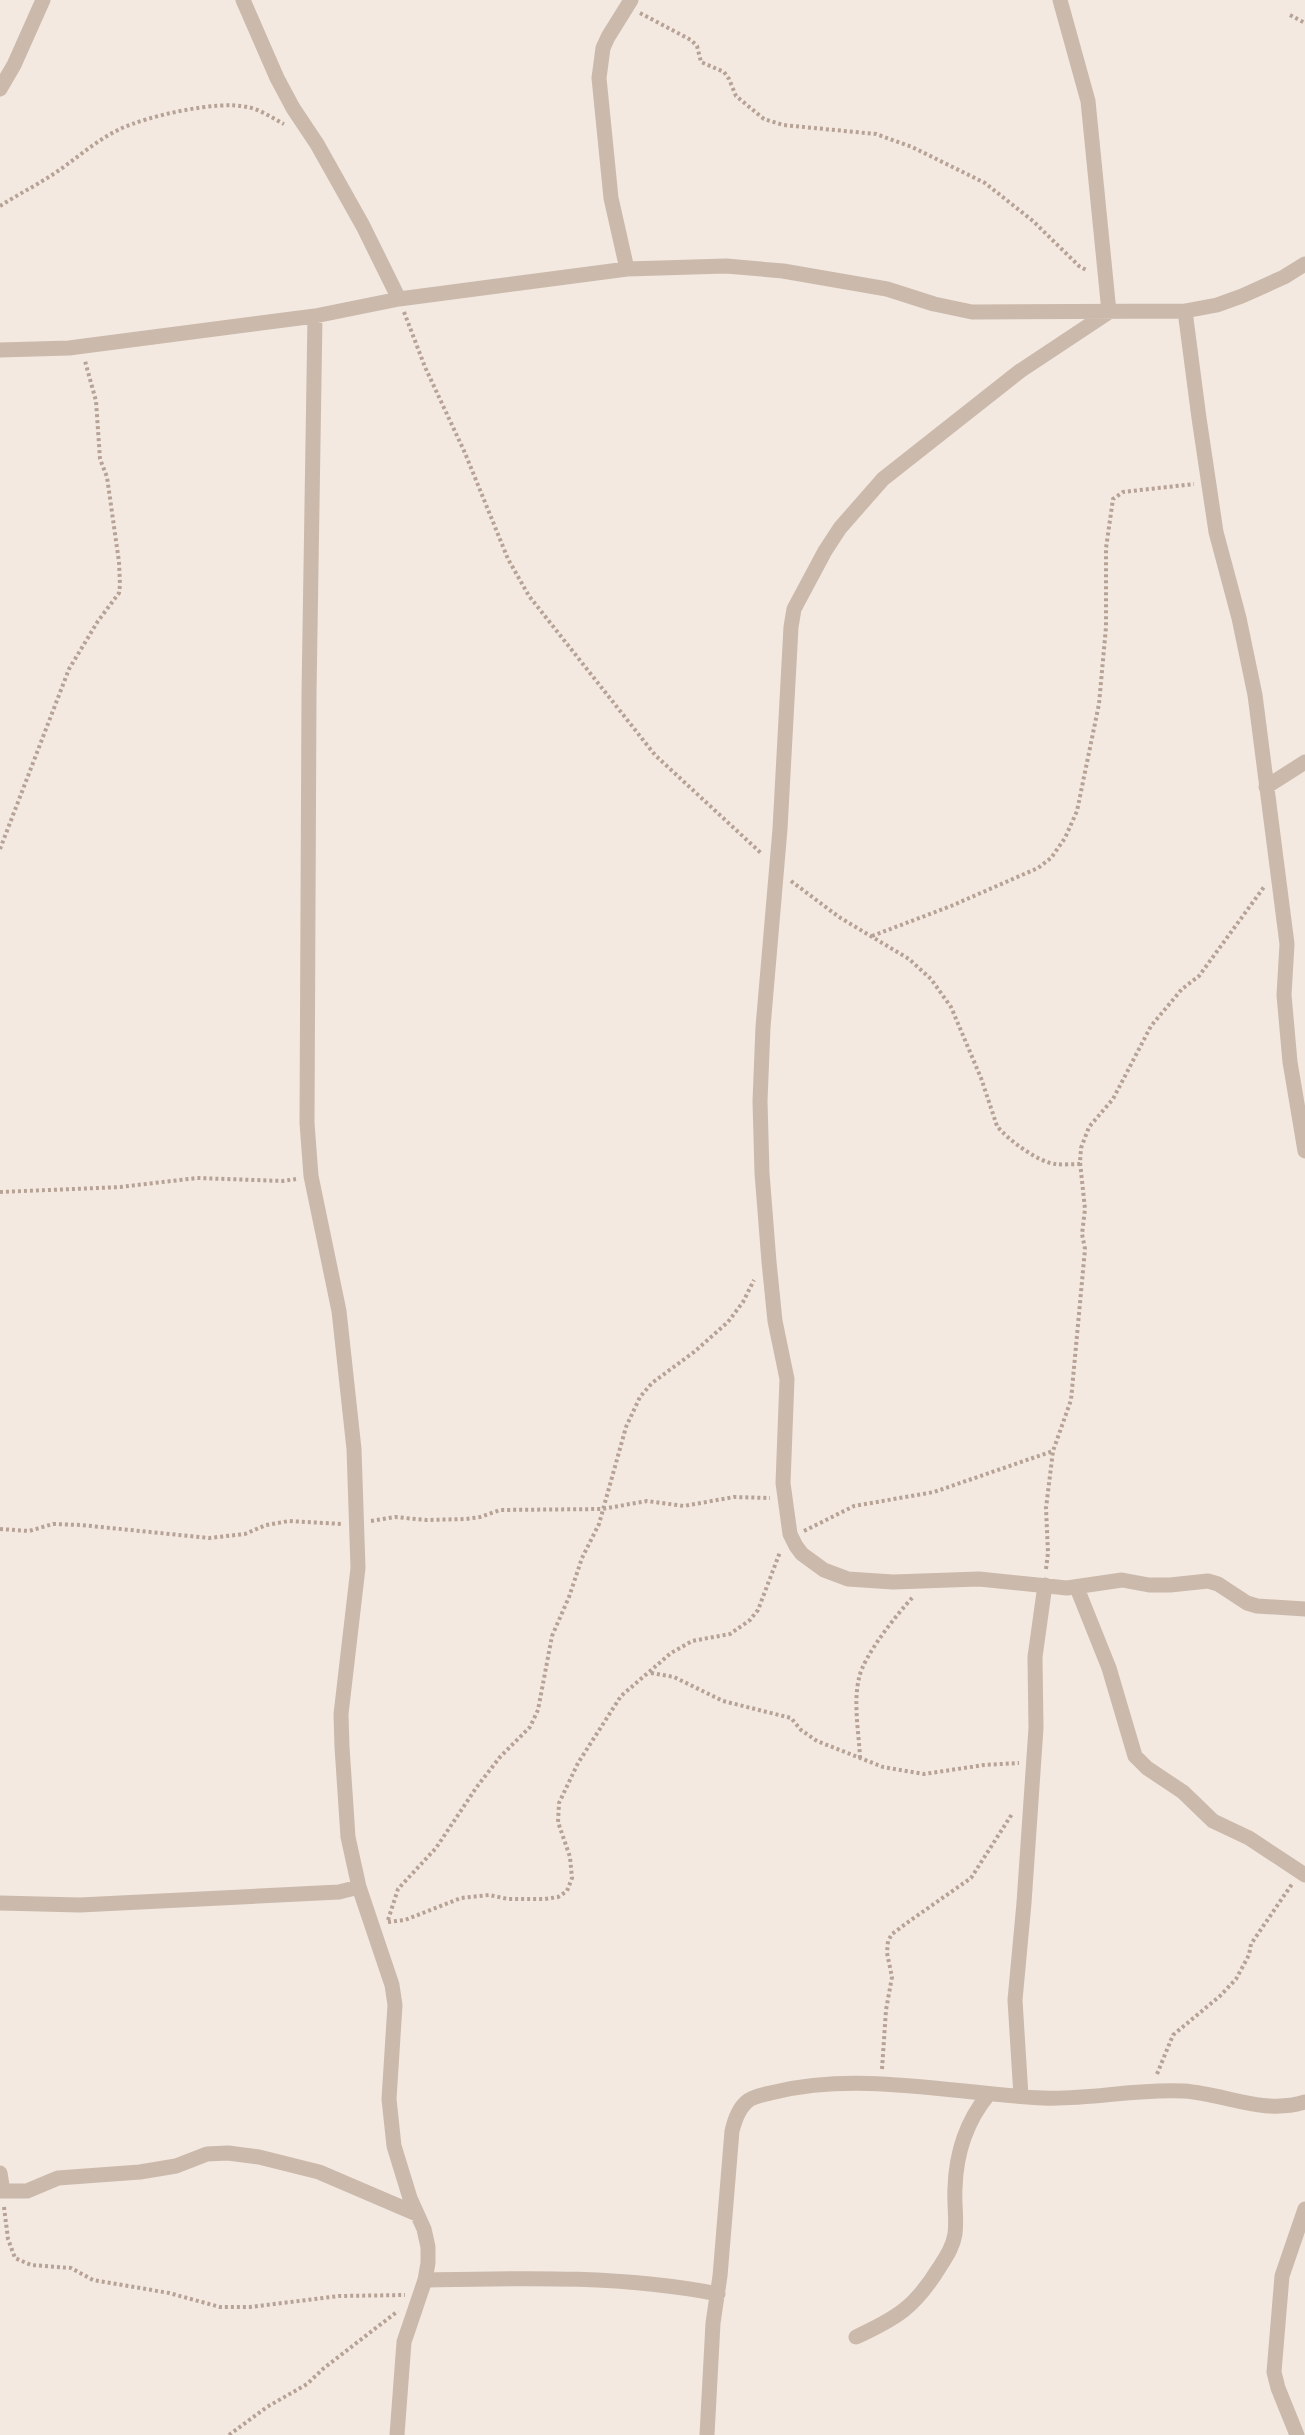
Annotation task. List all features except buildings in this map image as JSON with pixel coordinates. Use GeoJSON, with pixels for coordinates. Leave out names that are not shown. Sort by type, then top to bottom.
{"type":"FeatureCollection","features":[{"type":"Feature","properties":{"kind":"street"},"geometry":{"type":"LineString","coordinates":[[0,89],[14,65],[43,0]]}},
{"type":"Feature","properties":{"kind":"street"},"geometry":{"type":"LineString","coordinates":[[243,0],[277,78],[357,216],[399,299]]}},
{"type":"Feature","properties":{"kind":"street"},"geometry":{"type":"LineString","coordinates":[[1060,0],[1088,101],[1108,312]]}},
{"type":"Feature","properties":{"kind":"street"},"geometry":{"type":"LineString","coordinates":[[627,269],[611,198],[599,78],[603,48],[612,27],[628,3]]}},
{"type":"Feature","properties":{"kind":"street"},"geometry":{"type":"LineString","coordinates":[[0,350],[81,346],[315,315],[399,299],[627,269],[726,266],[783,271],[887,289],[964,311],[1108,312],[1185,311],[1217,305],[1284,277],[1305,264]]}},
{"type":"Feature","properties":{"kind":"street"},"geometry":{"type":"LineString","coordinates":[[1185,311],[1216,532],[1239,618],[1255,695],[1287,944],[1284,995],[1298,1074],[1305,1151]]}},
{"type":"Feature","properties":{"kind":"street"},"geometry":{"type":"LineString","coordinates":[[1108,312],[1020,371],[900,464],[865,497],[825,551],[794,609],[791,627],[781,817],[763,1027],[760,1101],[762,1173],[775,1321],[787,1379],[783,1454],[785,1501],[790,1534],[802,1554],[824,1570],[839,1577],[893,1582],[979,1579],[1077,1588],[1122,1580],[1149,1585],[1208,1581],[1218,1584],[1247,1603],[1257,1606],[1305,1609]]}},
{"type":"Feature","properties":{"kind":"street"},"geometry":{"type":"LineString","coordinates":[[315,315],[307,1123],[311,1176],[339,1311],[354,1449],[358,1568],[344,1675],[342,1747],[348,1837],[358,1887],[392,1985],[395,2005],[390,2070],[390,2118],[394,2146],[426,2238],[428,2263],[425,2280],[404,2342],[397,2435]]}},
{"type":"Feature","properties":{"kind":"street"},"geometry":{"type":"LineString","coordinates":[[1266,787],[1305,762]]}},
{"type":"Feature","properties":{"kind":"street"},"geometry":{"type":"LineString","coordinates":[[1021,2096],[1015,2000],[1037,1712],[1035,1657],[1045,1585]]}},
{"type":"Feature","properties":{"kind":"street"},"geometry":{"type":"LineString","coordinates":[[1077,1588],[1109,1668],[1135,1756],[1147,1768],[1183,1792],[1213,1821],[1249,1838],[1303,1873]]}},
{"type":"Feature","properties":{"kind":"street"},"geometry":{"type":"LineString","coordinates":[[0,1903],[92,1904],[339,1892],[358,1887]]}},
{"type":"Feature","properties":{"kind":"street"},"geometry":{"type":"LineString","coordinates":[[707,2435],[713,2323],[718,2294],[732,2131],[741,2108],[752,2098],[813,2084],[881,2085],[988,2095],[1090,2098],[1153,2090],[1191,2092],[1277,2107],[1305,2102]]}},
{"type":"Feature","properties":{"kind":"street"},"geometry":{"type":"LineString","coordinates":[[856,2337],[911,2307],[927,2287],[951,2248],[955,2229],[955,2188],[961,2147],[966,2128],[988,2095]]}},
{"type":"Feature","properties":{"kind":"street"},"geometry":{"type":"LineString","coordinates":[[0,2173],[1,2191],[34,2189],[58,2178],[140,2172],[176,2166],[207,2154],[228,2153],[259,2157],[319,2172],[417,2214]]}},
{"type":"Feature","properties":{"kind":"street"},"geometry":{"type":"LineString","coordinates":[[1297,2435],[1274,2372],[1281,2283],[1305,2208]]}},
{"type":"Feature","properties":{"kind":"street"},"geometry":{"type":"LineString","coordinates":[[425,2280],[599,2280],[718,2294]]}},
{"type":"Feature","properties":{"kind":"path"},"geometry":{"type":"LineString","coordinates":[[628,3],[691,39],[697,46],[701,62],[724,72],[736,96],[764,119],[783,125],[876,134],[912,147],[985,183],[1033,221],[1079,266],[1105,280]]}},
{"type":"Feature","properties":{"kind":"path"},"geometry":{"type":"LineString","coordinates":[[1290,15],[1305,23]]}},
{"type":"Feature","properties":{"kind":"path"},"geometry":{"type":"LineString","coordinates":[[0,206],[18,193],[59,171],[92,146],[120,129],[147,119],[231,105],[254,108],[289,127]]}},
{"type":"Feature","properties":{"kind":"path"},"geometry":{"type":"LineString","coordinates":[[399,299],[425,367],[469,462],[500,539],[529,596],[655,755],[807,894],[924,971],[945,996],[981,1078],[1001,1132],[1033,1155],[1049,1163],[1080,1164]]}},
{"type":"Feature","properties":{"kind":"path"},"geometry":{"type":"LineString","coordinates":[[0,849],[69,669],[118,593],[120,585],[107,477],[100,459],[96,401],[81,346]]}},
{"type":"Feature","properties":{"kind":"path"},"geometry":{"type":"LineString","coordinates":[[871,936],[951,906],[1038,868],[1051,858],[1065,837],[1077,811],[1099,704],[1106,627],[1106,548],[1113,499],[1123,492],[1208,482]]}},
{"type":"Feature","properties":{"kind":"path"},"geometry":{"type":"LineString","coordinates":[[1045,1585],[1048,1553],[1046,1508],[1053,1451],[1071,1400],[1085,1249],[1082,1234],[1085,1209],[1080,1164],[1081,1148],[1089,1127],[1113,1099],[1145,1035],[1176,995],[1199,975],[1277,870]]}},
{"type":"Feature","properties":{"kind":"path"},"geometry":{"type":"LineString","coordinates":[[0,1192],[120,1187],[197,1178],[283,1181],[311,1176]]}},
{"type":"Feature","properties":{"kind":"path"},"geometry":{"type":"LineString","coordinates":[[768,1246],[743,1302],[728,1322],[694,1352],[652,1383],[640,1397],[626,1427],[599,1524],[578,1566],[569,1597],[552,1636],[538,1710],[530,1727],[500,1757],[436,1848],[398,1889],[387,1924],[405,1920],[460,1898],[489,1895],[508,1899],[545,1899],[558,1897],[567,1891],[572,1878],[570,1857],[558,1822],[559,1803],[578,1763],[601,1730],[616,1702],[671,1653],[689,1642],[730,1634],[746,1624],[758,1610],[780,1552],[790,1534],[805,1530],[854,1506],[934,1492],[1053,1451]]}},
{"type":"Feature","properties":{"kind":"path"},"geometry":{"type":"LineString","coordinates":[[0,1529],[29,1531],[53,1524],[81,1525],[209,1538],[245,1534],[266,1525],[289,1521],[329,1525],[395,1517],[426,1520],[466,1519],[500,1510],[602,1509],[647,1502],[691,1506],[734,1497],[762,1497],[785,1501]]}},
{"type":"Feature","properties":{"kind":"path"},"geometry":{"type":"LineString","coordinates":[[861,1759],[857,1710],[859,1677],[875,1647],[898,1613],[927,1581]]}},
{"type":"Feature","properties":{"kind":"path"},"geometry":{"type":"LineString","coordinates":[[651,1673],[674,1677],[723,1701],[791,1718],[801,1730],[817,1741],[883,1767],[924,1774],[984,1765],[1034,1762]]}},
{"type":"Feature","properties":{"kind":"path"},"geometry":{"type":"LineString","coordinates":[[881,2085],[886,2010],[892,1977],[887,1953],[888,1941],[911,1920],[971,1878],[1017,1805]]}},
{"type":"Feature","properties":{"kind":"path"},"geometry":{"type":"LineString","coordinates":[[1153,2090],[1173,2035],[1220,1996],[1236,1979],[1249,1955],[1251,1944],[1303,1873]]}},
{"type":"Feature","properties":{"kind":"path"},"geometry":{"type":"LineString","coordinates":[[1,2191],[11,2250],[15,2258],[31,2265],[71,2268],[93,2280],[169,2293],[220,2307],[250,2307],[339,2296],[420,2294]]}},
{"type":"Feature","properties":{"kind":"path"},"geometry":{"type":"LineString","coordinates":[[229,2435],[267,2407],[307,2384],[324,2368],[420,2294]]}}]}
